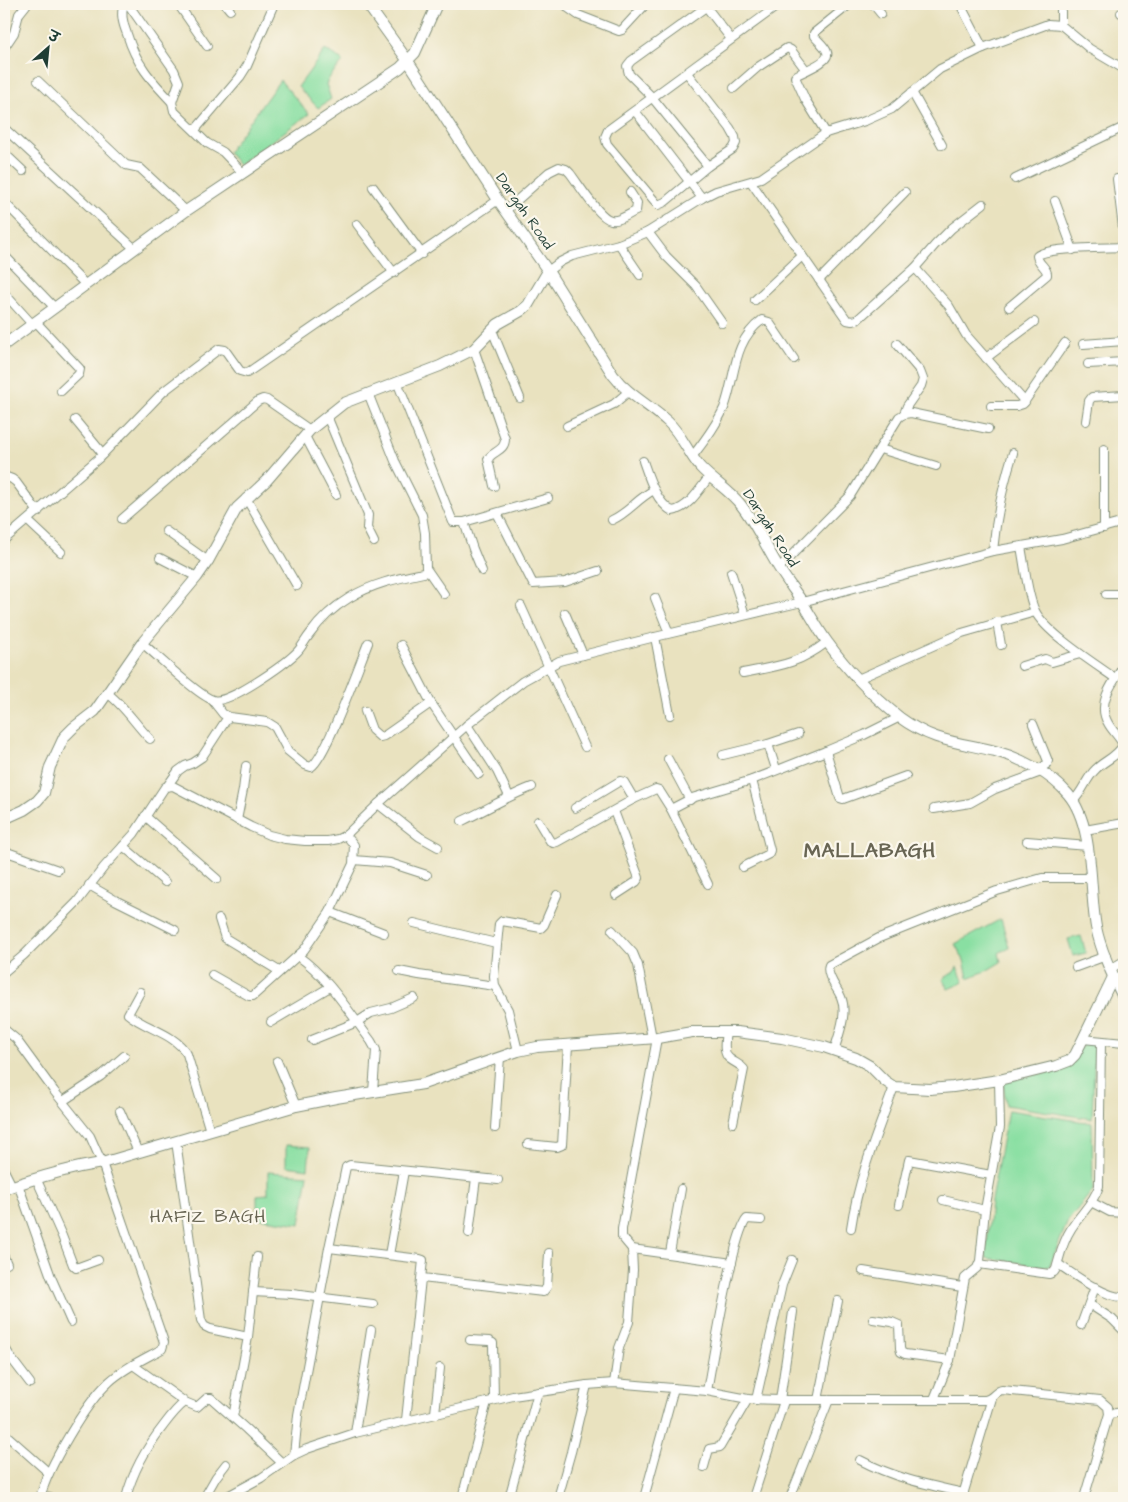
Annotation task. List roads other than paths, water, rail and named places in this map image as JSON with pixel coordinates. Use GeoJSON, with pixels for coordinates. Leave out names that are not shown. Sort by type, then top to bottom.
{"type":"FeatureCollection","features":[{"type":"Feature","properties":{"kind":"street"},"geometry":{"type":"LineString","coordinates":[[4,48],[14,33],[19,14],[27,4]]}},
{"type":"Feature","properties":{"kind":"street"},"geometry":{"type":"LineString","coordinates":[[124,4],[122,19],[134,54],[148,76],[172,102],[174,111],[207,143],[223,152],[242,173]]}},
{"type":"Feature","properties":{"kind":"street"},"geometry":{"type":"LineString","coordinates":[[128,4],[174,70],[179,82],[172,102]]}},
{"type":"Feature","properties":{"kind":"street"},"geometry":{"type":"LineString","coordinates":[[178,4],[207,46]]}},
{"type":"Feature","properties":{"kind":"street"},"geometry":{"type":"LineString","coordinates":[[195,130],[240,77],[247,66],[274,4]]}},
{"type":"Feature","properties":{"kind":"street","name":"Dargah Road"},"geometry":{"type":"LineString","coordinates":[[367,4],[408,62],[498,200],[548,271],[613,374],[628,392],[661,416],[677,431],[692,457],[709,477],[720,484],[741,505],[827,642],[858,679],[900,717],[934,737],[955,744],[997,751],[1017,758],[1040,771],[1064,790],[1073,802],[1084,830],[1088,846],[1097,931],[1112,973],[1124,999]]}},
{"type":"Feature","properties":{"kind":"street"},"geometry":{"type":"LineString","coordinates":[[4,345],[186,211],[408,62],[415,53],[438,4]]}},
{"type":"Feature","properties":{"kind":"street"},"geometry":{"type":"LineString","coordinates":[[568,4],[568,8],[578,14],[619,31],[644,6]]}},
{"type":"Feature","properties":{"kind":"street"},"geometry":{"type":"LineString","coordinates":[[708,166],[651,96],[629,74],[628,66],[631,61],[707,4],[732,39]]}},
{"type":"Feature","properties":{"kind":"street"},"geometry":{"type":"LineString","coordinates":[[687,73],[735,137],[736,143],[733,149],[708,166],[665,202],[658,205],[607,144],[605,137],[608,130],[651,96],[687,73],[780,4]]}},
{"type":"Feature","properties":{"kind":"street"},"geometry":{"type":"LineString","coordinates":[[826,133],[795,78],[797,75],[825,61],[828,55],[827,52],[814,36],[815,31],[850,4]]}},
{"type":"Feature","properties":{"kind":"street"},"geometry":{"type":"LineString","coordinates":[[874,4],[881,14]]}},
{"type":"Feature","properties":{"kind":"street"},"geometry":{"type":"LineString","coordinates":[[960,4],[983,48]]}},
{"type":"Feature","properties":{"kind":"street"},"geometry":{"type":"LineString","coordinates":[[1061,25],[1062,4]]}},
{"type":"Feature","properties":{"kind":"street"},"geometry":{"type":"LineString","coordinates":[[4,819],[24,810],[40,797],[47,784],[50,767],[56,752],[64,737],[72,728],[95,711],[142,643],[196,577],[208,561],[236,508],[266,480],[307,433],[344,403],[398,384],[474,349],[498,324],[528,305],[548,271],[560,262],[572,256],[619,244],[648,232],[716,191],[751,182],[769,173],[816,138],[892,109],[940,69],[983,48],[1048,24],[1061,25],[1095,53],[1124,68]]}},
{"type":"Feature","properties":{"kind":"street"},"geometry":{"type":"LineString","coordinates":[[734,88],[758,67],[787,48],[791,50],[806,70]]}},
{"type":"Feature","properties":{"kind":"street"},"geometry":{"type":"LineString","coordinates":[[38,81],[126,165],[140,168],[186,211]]}},
{"type":"Feature","properties":{"kind":"street"},"geometry":{"type":"LineString","coordinates":[[912,92],[942,145]]}},
{"type":"Feature","properties":{"kind":"street"},"geometry":{"type":"LineString","coordinates":[[634,111],[702,198]]}},
{"type":"Feature","properties":{"kind":"street"},"geometry":{"type":"LineString","coordinates":[[1015,178],[1124,127]]}},
{"type":"Feature","properties":{"kind":"street"},"geometry":{"type":"LineString","coordinates":[[4,128],[135,249]]}},
{"type":"Feature","properties":{"kind":"street"},"geometry":{"type":"LineString","coordinates":[[4,153],[24,171]]}},
{"type":"Feature","properties":{"kind":"street"},"geometry":{"type":"LineString","coordinates":[[505,210],[549,172],[559,166],[570,173],[600,212],[609,220],[617,220],[636,211],[637,203],[630,192]]}},
{"type":"Feature","properties":{"kind":"street"},"geometry":{"type":"LineString","coordinates":[[1117,179],[1124,236]]}},
{"type":"Feature","properties":{"kind":"street"},"geometry":{"type":"LineString","coordinates":[[751,182],[847,320],[852,322],[915,268],[952,228],[983,204]]}},
{"type":"Feature","properties":{"kind":"street"},"geometry":{"type":"LineString","coordinates":[[373,187],[422,254]]}},
{"type":"Feature","properties":{"kind":"street"},"geometry":{"type":"LineString","coordinates":[[819,280],[905,192]]}},
{"type":"Feature","properties":{"kind":"street"},"geometry":{"type":"LineString","coordinates":[[4,540],[103,454],[164,391],[219,349],[225,350],[240,371],[247,373],[498,200]]}},
{"type":"Feature","properties":{"kind":"street"},"geometry":{"type":"LineString","coordinates":[[1055,200],[1073,250]]}},
{"type":"Feature","properties":{"kind":"street"},"geometry":{"type":"LineString","coordinates":[[4,202],[86,285]]}},
{"type":"Feature","properties":{"kind":"street"},"geometry":{"type":"LineString","coordinates":[[357,224],[394,273]]}},
{"type":"Feature","properties":{"kind":"street"},"geometry":{"type":"LineString","coordinates":[[648,232],[666,256],[696,286],[722,323]]}},
{"type":"Feature","properties":{"kind":"street"},"geometry":{"type":"LineString","coordinates":[[619,244],[640,275]]}},
{"type":"Feature","properties":{"kind":"street"},"geometry":{"type":"LineString","coordinates":[[1008,307],[1046,275],[1046,270],[1038,260],[1038,255],[1044,252],[1124,247]]}},
{"type":"Feature","properties":{"kind":"street"},"geometry":{"type":"LineString","coordinates":[[4,255],[55,308]]}},
{"type":"Feature","properties":{"kind":"street"},"geometry":{"type":"LineString","coordinates":[[755,300],[802,256]]}},
{"type":"Feature","properties":{"kind":"street"},"geometry":{"type":"LineString","coordinates":[[915,268],[949,306],[966,335],[1025,402]]}},
{"type":"Feature","properties":{"kind":"street"},"geometry":{"type":"LineString","coordinates":[[4,293],[80,369],[79,374],[61,391]]}},
{"type":"Feature","properties":{"kind":"street"},"geometry":{"type":"LineString","coordinates":[[692,457],[724,407],[737,353],[750,331],[762,320],[769,322],[794,359]]}},
{"type":"Feature","properties":{"kind":"street"},"geometry":{"type":"LineString","coordinates":[[986,358],[1034,322]]}},
{"type":"Feature","properties":{"kind":"street"},"geometry":{"type":"LineString","coordinates":[[492,330],[520,398]]}},
{"type":"Feature","properties":{"kind":"street"},"geometry":{"type":"LineString","coordinates":[[1083,344],[1124,341]]}},
{"type":"Feature","properties":{"kind":"street"},"geometry":{"type":"LineString","coordinates":[[991,406],[1017,406],[1025,402],[1065,343]]}},
{"type":"Feature","properties":{"kind":"street"},"geometry":{"type":"LineString","coordinates":[[897,344],[920,371],[923,379],[921,386],[907,406],[904,414]]}},
{"type":"Feature","properties":{"kind":"street"},"geometry":{"type":"LineString","coordinates":[[474,349],[505,440],[502,449],[491,455],[488,459],[494,486]]}},
{"type":"Feature","properties":{"kind":"street"},"geometry":{"type":"LineString","coordinates":[[1088,364],[1124,362]]}},
{"type":"Feature","properties":{"kind":"street"},"geometry":{"type":"LineString","coordinates":[[398,384],[452,520],[464,522],[548,498]]}},
{"type":"Feature","properties":{"kind":"street"},"geometry":{"type":"LineString","coordinates":[[567,426],[614,404],[628,392]]}},
{"type":"Feature","properties":{"kind":"street"},"geometry":{"type":"LineString","coordinates":[[368,393],[395,461],[422,515],[425,533],[425,565],[444,594]]}},
{"type":"Feature","properties":{"kind":"street"},"geometry":{"type":"LineString","coordinates":[[1086,421],[1089,402],[1092,397],[1124,395]]}},
{"type":"Feature","properties":{"kind":"street"},"geometry":{"type":"LineString","coordinates":[[122,519],[262,399],[267,400],[307,433],[336,495]]}},
{"type":"Feature","properties":{"kind":"street"},"geometry":{"type":"LineString","coordinates":[[779,568],[850,496],[899,418],[904,414],[911,413],[988,429]]}},
{"type":"Feature","properties":{"kind":"street"},"geometry":{"type":"LineString","coordinates":[[327,416],[368,515],[367,528],[374,542]]}},
{"type":"Feature","properties":{"kind":"street"},"geometry":{"type":"LineString","coordinates":[[75,420],[103,454]]}},
{"type":"Feature","properties":{"kind":"street"},"geometry":{"type":"LineString","coordinates":[[880,449],[936,466]]}},
{"type":"Feature","properties":{"kind":"street"},"geometry":{"type":"LineString","coordinates":[[1104,450],[1104,528]]}},
{"type":"Feature","properties":{"kind":"street"},"geometry":{"type":"LineString","coordinates":[[993,551],[995,520],[1013,453]]}},
{"type":"Feature","properties":{"kind":"street"},"geometry":{"type":"LineString","coordinates":[[642,461],[654,490],[666,507],[672,511],[681,508],[698,492],[709,477]]}},
{"type":"Feature","properties":{"kind":"street"},"geometry":{"type":"LineString","coordinates":[[4,476],[16,482],[38,512]]}},
{"type":"Feature","properties":{"kind":"street"},"geometry":{"type":"LineString","coordinates":[[612,520],[621,516],[642,496],[654,490]]}},
{"type":"Feature","properties":{"kind":"street"},"geometry":{"type":"LineString","coordinates":[[246,498],[297,586]]}},
{"type":"Feature","properties":{"kind":"street"},"geometry":{"type":"LineString","coordinates":[[497,513],[533,584],[566,582],[598,570]]}},
{"type":"Feature","properties":{"kind":"street"},"geometry":{"type":"LineString","coordinates":[[28,521],[61,552]]}},
{"type":"Feature","properties":{"kind":"street"},"geometry":{"type":"LineString","coordinates":[[464,522],[472,549],[482,571]]}},
{"type":"Feature","properties":{"kind":"street"},"geometry":{"type":"LineString","coordinates":[[168,786],[173,786],[269,835],[305,842],[328,841],[346,835],[467,725],[523,681],[559,661],[802,602],[993,551],[1062,539],[1124,522]]}},
{"type":"Feature","properties":{"kind":"street"},"geometry":{"type":"LineString","coordinates":[[166,531],[208,561]]}},
{"type":"Feature","properties":{"kind":"street"},"geometry":{"type":"LineString","coordinates":[[1022,547],[1030,597],[1041,620],[1080,654],[1115,678]]}},
{"type":"Feature","properties":{"kind":"street"},"geometry":{"type":"LineString","coordinates":[[160,558],[196,577]]}},
{"type":"Feature","properties":{"kind":"street"},"geometry":{"type":"LineString","coordinates":[[212,700],[225,700],[241,692],[291,658],[318,624],[348,598],[377,584],[428,572]]}},
{"type":"Feature","properties":{"kind":"street"},"geometry":{"type":"LineString","coordinates":[[731,572],[745,615]]}},
{"type":"Feature","properties":{"kind":"street"},"geometry":{"type":"LineString","coordinates":[[1106,594],[1124,594]]}},
{"type":"Feature","properties":{"kind":"street"},"geometry":{"type":"LineString","coordinates":[[655,598],[669,633]]}},
{"type":"Feature","properties":{"kind":"street"},"geometry":{"type":"LineString","coordinates":[[521,606],[585,747]]}},
{"type":"Feature","properties":{"kind":"street"},"geometry":{"type":"LineString","coordinates":[[858,679],[962,633],[1036,612]]}},
{"type":"Feature","properties":{"kind":"street"},"geometry":{"type":"LineString","coordinates":[[565,613],[582,655]]}},
{"type":"Feature","properties":{"kind":"street"},"geometry":{"type":"LineString","coordinates":[[997,622],[1001,645]]}},
{"type":"Feature","properties":{"kind":"street"},"geometry":{"type":"LineString","coordinates":[[655,637],[670,715]]}},
{"type":"Feature","properties":{"kind":"street"},"geometry":{"type":"LineString","coordinates":[[742,673],[803,659],[827,642]]}},
{"type":"Feature","properties":{"kind":"street"},"geometry":{"type":"LineString","coordinates":[[142,643],[198,691],[212,700],[223,714],[228,717],[267,722],[275,728],[284,744],[294,756],[305,765],[311,767],[314,766],[336,723],[368,644]]}},
{"type":"Feature","properties":{"kind":"street"},"geometry":{"type":"LineString","coordinates":[[401,645],[432,703],[479,774]]}},
{"type":"Feature","properties":{"kind":"street"},"geometry":{"type":"LineString","coordinates":[[1022,666],[1045,659],[1052,662],[1080,654]]}},
{"type":"Feature","properties":{"kind":"street"},"geometry":{"type":"LineString","coordinates":[[1073,802],[1084,788],[1094,770],[1115,755],[1124,745],[1106,720],[1103,709],[1107,693],[1124,666]]}},
{"type":"Feature","properties":{"kind":"street"},"geometry":{"type":"LineString","coordinates":[[107,693],[119,702],[150,739]]}},
{"type":"Feature","properties":{"kind":"street"},"geometry":{"type":"LineString","coordinates":[[365,711],[372,730],[380,737],[432,703]]}},
{"type":"Feature","properties":{"kind":"street"},"geometry":{"type":"LineString","coordinates":[[4,972],[72,907],[123,846],[178,771],[202,757],[228,717]]}},
{"type":"Feature","properties":{"kind":"street"},"geometry":{"type":"LineString","coordinates":[[671,809],[690,800],[752,780],[826,751],[900,717]]}},
{"type":"Feature","properties":{"kind":"street"},"geometry":{"type":"LineString","coordinates":[[934,809],[970,803],[995,788],[1040,771],[1048,761],[1033,724]]}},
{"type":"Feature","properties":{"kind":"street"},"geometry":{"type":"LineString","coordinates":[[467,725],[497,771],[509,796]]}},
{"type":"Feature","properties":{"kind":"street"},"geometry":{"type":"LineString","coordinates":[[723,754],[768,744],[798,734]]}},
{"type":"Feature","properties":{"kind":"street"},"geometry":{"type":"LineString","coordinates":[[768,744],[776,769]]}},
{"type":"Feature","properties":{"kind":"street"},"geometry":{"type":"LineString","coordinates":[[826,751],[840,798],[843,799],[906,776]]}},
{"type":"Feature","properties":{"kind":"street"},"geometry":{"type":"LineString","coordinates":[[668,759],[690,800]]}},
{"type":"Feature","properties":{"kind":"street"},"geometry":{"type":"LineString","coordinates":[[237,820],[246,766]]}},
{"type":"Feature","properties":{"kind":"street"},"geometry":{"type":"LineString","coordinates":[[742,867],[767,856],[770,850],[752,780]]}},
{"type":"Feature","properties":{"kind":"street"},"geometry":{"type":"LineString","coordinates":[[575,808],[620,781],[624,782],[634,799]]}},
{"type":"Feature","properties":{"kind":"street"},"geometry":{"type":"LineString","coordinates":[[462,821],[532,786]]}},
{"type":"Feature","properties":{"kind":"street"},"geometry":{"type":"LineString","coordinates":[[538,821],[550,841],[554,843],[656,788],[671,809],[708,884]]}},
{"type":"Feature","properties":{"kind":"street"},"geometry":{"type":"LineString","coordinates":[[378,804],[420,837],[438,846]]}},
{"type":"Feature","properties":{"kind":"street"},"geometry":{"type":"LineString","coordinates":[[614,811],[639,878],[616,895]]}},
{"type":"Feature","properties":{"kind":"street"},"geometry":{"type":"LineString","coordinates":[[145,816],[217,879]]}},
{"type":"Feature","properties":{"kind":"street"},"geometry":{"type":"LineString","coordinates":[[1084,830],[1124,823]]}},
{"type":"Feature","properties":{"kind":"street"},"geometry":{"type":"LineString","coordinates":[[212,975],[249,996],[254,996],[279,971],[298,956],[330,912],[354,860],[354,846],[346,835]]}},
{"type":"Feature","properties":{"kind":"street"},"geometry":{"type":"LineString","coordinates":[[1027,842],[1088,846]]}},
{"type":"Feature","properties":{"kind":"street"},"geometry":{"type":"LineString","coordinates":[[123,846],[165,882]]}},
{"type":"Feature","properties":{"kind":"street"},"geometry":{"type":"LineString","coordinates":[[4,850],[58,870]]}},
{"type":"Feature","properties":{"kind":"street"},"geometry":{"type":"LineString","coordinates":[[354,860],[390,864],[427,875]]}},
{"type":"Feature","properties":{"kind":"street"},"geometry":{"type":"LineString","coordinates":[[834,1051],[844,1008],[842,998],[828,971],[829,964],[879,938],[996,891],[1042,878],[1092,878]]}},
{"type":"Feature","properties":{"kind":"street"},"geometry":{"type":"LineString","coordinates":[[89,885],[175,930]]}},
{"type":"Feature","properties":{"kind":"street"},"geometry":{"type":"LineString","coordinates":[[518,1051],[508,1010],[495,986],[496,943],[500,921],[539,928],[543,927],[557,895]]}},
{"type":"Feature","properties":{"kind":"street"},"geometry":{"type":"LineString","coordinates":[[330,912],[384,933]]}},
{"type":"Feature","properties":{"kind":"street"},"geometry":{"type":"LineString","coordinates":[[219,919],[225,938],[279,971]]}},
{"type":"Feature","properties":{"kind":"street"},"geometry":{"type":"LineString","coordinates":[[414,924],[496,943]]}},
{"type":"Feature","properties":{"kind":"street"},"geometry":{"type":"LineString","coordinates":[[612,930],[633,953],[638,964],[655,1038],[622,1230],[622,1237],[632,1249],[633,1270],[629,1322],[619,1348],[614,1383]]}},
{"type":"Feature","properties":{"kind":"street"},"geometry":{"type":"LineString","coordinates":[[298,956],[309,963],[330,987],[376,1050],[372,1092]]}},
{"type":"Feature","properties":{"kind":"street"},"geometry":{"type":"LineString","coordinates":[[1076,967],[1106,956]]}},
{"type":"Feature","properties":{"kind":"street"},"geometry":{"type":"LineString","coordinates":[[11,1186],[73,1168],[102,1163],[296,1106],[423,1084],[518,1051],[538,1047],[655,1038],[692,1032],[726,1032],[782,1038],[856,1058],[870,1066],[894,1087],[930,1089],[999,1080],[1069,1061],[1083,1039],[1112,973],[1124,961]]}},
{"type":"Feature","properties":{"kind":"street"},"geometry":{"type":"LineString","coordinates":[[400,971],[495,986]]}},
{"type":"Feature","properties":{"kind":"street"},"geometry":{"type":"LineString","coordinates":[[271,1022],[330,987]]}},
{"type":"Feature","properties":{"kind":"street"},"geometry":{"type":"LineString","coordinates":[[140,992],[128,1014],[166,1035],[183,1047],[187,1054],[210,1131]]}},
{"type":"Feature","properties":{"kind":"street"},"geometry":{"type":"LineString","coordinates":[[312,1040],[357,1022],[371,1013],[391,1008],[414,998]]}},
{"type":"Feature","properties":{"kind":"street"},"geometry":{"type":"LineString","coordinates":[[4,1029],[25,1050],[90,1136],[102,1163],[164,1342],[162,1349],[133,1365],[108,1383],[93,1400],[48,1473],[40,1497],[50,1498]]}},
{"type":"Feature","properties":{"kind":"street"},"geometry":{"type":"LineString","coordinates":[[726,1032],[726,1054],[728,1058],[744,1069],[733,1122]]}},
{"type":"Feature","properties":{"kind":"street"},"geometry":{"type":"LineString","coordinates":[[1083,1039],[1124,1043]]}},
{"type":"Feature","properties":{"kind":"street"},"geometry":{"type":"LineString","coordinates":[[980,1264],[1049,1274],[1054,1272],[1058,1264],[1061,1248],[1068,1234],[1097,1192],[1099,1179],[1101,1042]]}},
{"type":"Feature","properties":{"kind":"street"},"geometry":{"type":"LineString","coordinates":[[528,1144],[557,1147],[562,1145],[568,1045]]}},
{"type":"Feature","properties":{"kind":"street"},"geometry":{"type":"LineString","coordinates":[[62,1101],[101,1076],[124,1056]]}},
{"type":"Feature","properties":{"kind":"street"},"geometry":{"type":"LineString","coordinates":[[495,1128],[500,1057]]}},
{"type":"Feature","properties":{"kind":"street"},"geometry":{"type":"LineString","coordinates":[[277,1061],[296,1106]]}},
{"type":"Feature","properties":{"kind":"street"},"geometry":{"type":"LineString","coordinates":[[934,1399],[950,1360],[962,1287],[967,1275],[980,1264],[985,1210],[1000,1127],[999,1080]]}},
{"type":"Feature","properties":{"kind":"street"},"geometry":{"type":"LineString","coordinates":[[851,1228],[855,1201],[894,1087]]}},
{"type":"Feature","properties":{"kind":"street"},"geometry":{"type":"LineString","coordinates":[[120,1111],[138,1152]]}},
{"type":"Feature","properties":{"kind":"street"},"geometry":{"type":"LineString","coordinates":[[176,1141],[201,1320],[204,1326],[210,1329],[248,1337]]}},
{"type":"Feature","properties":{"kind":"street"},"geometry":{"type":"LineString","coordinates":[[899,1205],[909,1160],[991,1175]]}},
{"type":"Feature","properties":{"kind":"street"},"geometry":{"type":"LineString","coordinates":[[294,1455],[298,1415],[346,1167],[350,1165],[498,1180]]}},
{"type":"Feature","properties":{"kind":"street"},"geometry":{"type":"LineString","coordinates":[[4,1170],[71,1322]]}},
{"type":"Feature","properties":{"kind":"street"},"geometry":{"type":"LineString","coordinates":[[389,1255],[404,1171]]}},
{"type":"Feature","properties":{"kind":"street"},"geometry":{"type":"LineString","coordinates":[[36,1178],[73,1266],[76,1268],[98,1260]]}},
{"type":"Feature","properties":{"kind":"street"},"geometry":{"type":"LineString","coordinates":[[470,1233],[476,1178]]}},
{"type":"Feature","properties":{"kind":"street"},"geometry":{"type":"LineString","coordinates":[[670,1253],[681,1189]]}},
{"type":"Feature","properties":{"kind":"street"},"geometry":{"type":"LineString","coordinates":[[943,1200],[985,1210]]}},
{"type":"Feature","properties":{"kind":"street"},"geometry":{"type":"LineString","coordinates":[[1091,1202],[1110,1212],[1124,1214]]}},
{"type":"Feature","properties":{"kind":"street"},"geometry":{"type":"LineString","coordinates":[[707,1391],[732,1263],[744,1222],[747,1219],[761,1220]]}},
{"type":"Feature","properties":{"kind":"street"},"geometry":{"type":"LineString","coordinates":[[329,1248],[420,1259],[423,1263],[406,1420]]}},
{"type":"Feature","properties":{"kind":"street"},"geometry":{"type":"LineString","coordinates":[[632,1249],[732,1263]]}},
{"type":"Feature","properties":{"kind":"street"},"geometry":{"type":"LineString","coordinates":[[422,1278],[543,1292],[547,1287],[549,1253]]}},
{"type":"Feature","properties":{"kind":"street"},"geometry":{"type":"LineString","coordinates":[[234,1417],[248,1337],[257,1257]]}},
{"type":"Feature","properties":{"kind":"street"},"geometry":{"type":"LineString","coordinates":[[704,1467],[709,1449],[718,1448],[721,1445],[752,1399],[782,1285],[792,1260]]}},
{"type":"Feature","properties":{"kind":"street"},"geometry":{"type":"LineString","coordinates":[[1058,1264],[1111,1296],[1124,1297]]}},
{"type":"Feature","properties":{"kind":"street"},"geometry":{"type":"LineString","coordinates":[[863,1271],[962,1287]]}},
{"type":"Feature","properties":{"kind":"street"},"geometry":{"type":"LineString","coordinates":[[1081,1325],[1095,1287]]}},
{"type":"Feature","properties":{"kind":"street"},"geometry":{"type":"LineString","coordinates":[[253,1292],[320,1297],[373,1304]]}},
{"type":"Feature","properties":{"kind":"street"},"geometry":{"type":"LineString","coordinates":[[818,1400],[838,1301]]}},
{"type":"Feature","properties":{"kind":"street"},"geometry":{"type":"LineString","coordinates":[[1089,1304],[1112,1319],[1124,1331]]}},
{"type":"Feature","properties":{"kind":"street"},"geometry":{"type":"LineString","coordinates":[[753,1498],[782,1401],[793,1312]]}},
{"type":"Feature","properties":{"kind":"street"},"geometry":{"type":"LineString","coordinates":[[873,1319],[900,1325],[901,1352],[950,1360]]}},
{"type":"Feature","properties":{"kind":"street"},"geometry":{"type":"LineString","coordinates":[[354,1433],[371,1330]]}},
{"type":"Feature","properties":{"kind":"street"},"geometry":{"type":"LineString","coordinates":[[462,1498],[490,1401],[493,1343],[470,1340]]}},
{"type":"Feature","properties":{"kind":"street"},"geometry":{"type":"LineString","coordinates":[[4,1346],[30,1382]]}},
{"type":"Feature","properties":{"kind":"street"},"geometry":{"type":"LineString","coordinates":[[133,1365],[185,1402],[197,1407],[208,1398],[234,1417],[281,1462]]}},
{"type":"Feature","properties":{"kind":"street"},"geometry":{"type":"LineString","coordinates":[[435,1414],[440,1368]]}},
{"type":"Feature","properties":{"kind":"street"},"geometry":{"type":"LineString","coordinates":[[224,1498],[261,1478],[281,1462],[294,1455],[354,1433],[490,1401],[587,1385],[614,1383],[707,1391],[752,1399],[782,1401],[985,1400],[992,1398]]}},
{"type":"Feature","properties":{"kind":"street"},"geometry":{"type":"LineString","coordinates":[[558,1498],[587,1385]]}},
{"type":"Feature","properties":{"kind":"street"},"geometry":{"type":"LineString","coordinates":[[644,1498],[674,1388]]}},
{"type":"Feature","properties":{"kind":"street"},"geometry":{"type":"LineString","coordinates":[[860,1460],[874,1468],[915,1483],[963,1495],[992,1398],[996,1392],[1002,1390],[1100,1400],[1108,1407],[1109,1414],[1084,1498]]}},
{"type":"Feature","properties":{"kind":"street"},"geometry":{"type":"LineString","coordinates":[[509,1498],[538,1392]]}},
{"type":"Feature","properties":{"kind":"street"},"geometry":{"type":"LineString","coordinates":[[799,1498],[790,1497],[829,1400]]}},
{"type":"Feature","properties":{"kind":"street"},"geometry":{"type":"LineString","coordinates":[[126,1498],[130,1482],[144,1451],[172,1415],[185,1402]]}},
{"type":"Feature","properties":{"kind":"street"},"geometry":{"type":"LineString","coordinates":[[1109,1414],[1124,1412]]}},
{"type":"Feature","properties":{"kind":"street"},"geometry":{"type":"LineString","coordinates":[[4,1432],[48,1473]]}},
{"type":"Feature","properties":{"kind":"street"},"geometry":{"type":"LineString","coordinates":[[204,1498],[226,1464]]}},
{"type":"Feature","properties":{"kind":"district","name":"MALLABAGH"},"geometry":{"type":"Point","coordinates":[870,850]}},
{"type":"Feature","properties":{"kind":"district","name":"HAFIZ BAGH"},"geometry":{"type":"Point","coordinates":[208,1216]}}]}
